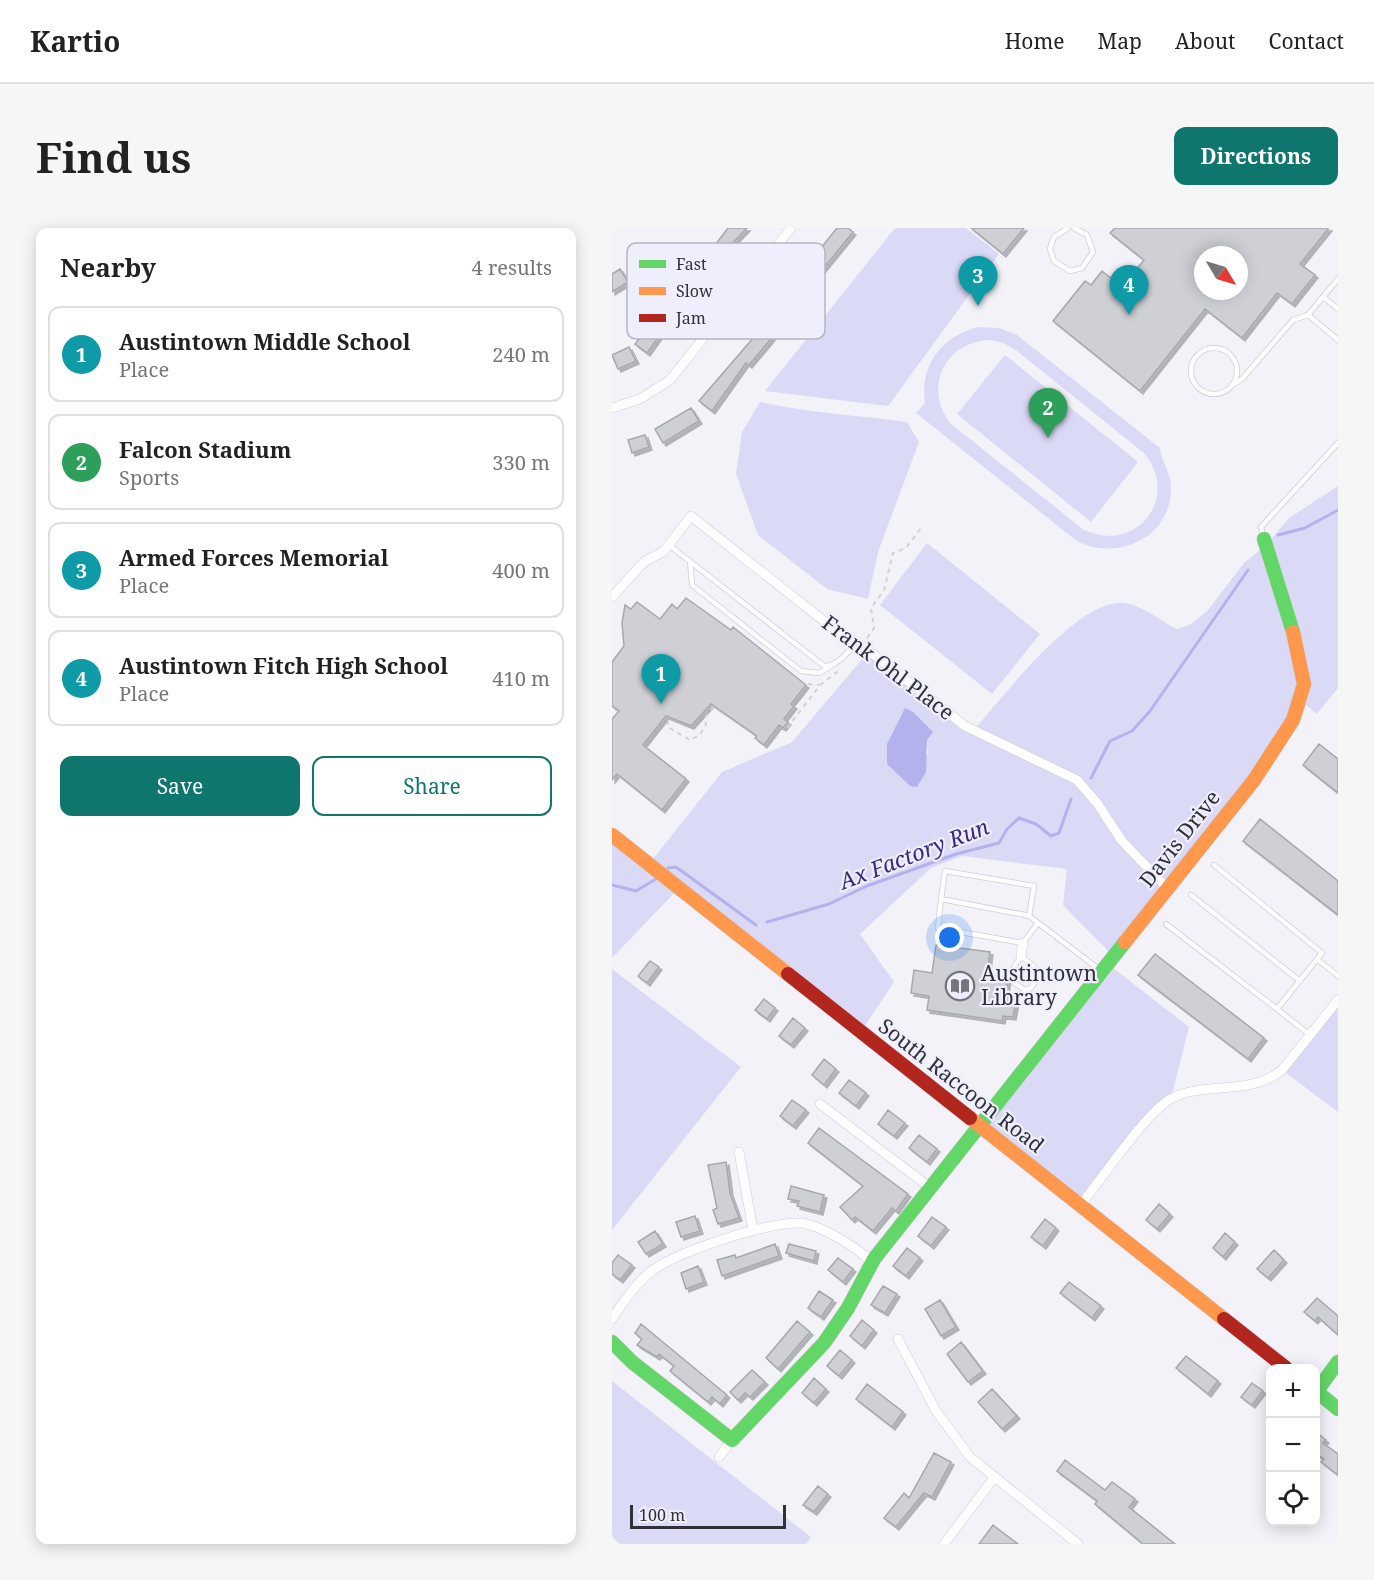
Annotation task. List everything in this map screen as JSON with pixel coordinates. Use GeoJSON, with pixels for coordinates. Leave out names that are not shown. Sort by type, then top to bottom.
{"type":"FeatureCollection","features":[{"type":"Feature","properties":{"kind":"street"},"geometry":{"type":"LineString","coordinates":[[779,243],[791,228]]}},
{"type":"Feature","properties":{"kind":"street"},"geometry":{"type":"LineString","coordinates":[[612,408],[640,399],[670,380],[703,339]]}},
{"type":"Feature","properties":{"kind":"street","name":"Frank Ohl Place"},"geometry":{"type":"LineString","coordinates":[[612,597],[644,562],[669,545],[691,516],[861,641],[965,726],[1077,780],[1097,803],[1122,842],[1168,889]]}},
{"type":"Feature","properties":{"kind":"street","name":"Davis Drive"},"geometry":{"type":"LineString","coordinates":[[732,1440],[761,1406],[817,1351],[863,1283],[872,1263],[1168,889],[1269,758],[1296,717],[1304,683],[1301,665],[1292,625],[1264,539]]}},
{"type":"Feature","properties":{"kind":"street","name":"South Raccoon Road"},"geometry":{"type":"LineString","coordinates":[[612,835],[1281,1364]]}},
{"type":"Feature","properties":{"kind":"street"},"geometry":{"type":"LineString","coordinates":[[1021,956],[1023,943]]}},
{"type":"Feature","properties":{"kind":"street"},"geometry":{"type":"LineString","coordinates":[[1080,1206],[1161,1106],[1184,1093],[1267,1081],[1282,1070],[1338,1000]]}},
{"type":"Feature","properties":{"kind":"street"},"geometry":{"type":"LineString","coordinates":[[820,1104],[932,1189]]}},
{"type":"Feature","properties":{"kind":"street"},"geometry":{"type":"LineString","coordinates":[[739,1152],[753,1230]]}},
{"type":"Feature","properties":{"kind":"street"},"geometry":{"type":"LineString","coordinates":[[612,1319],[624,1300],[649,1273],[664,1263],[753,1230],[801,1223],[840,1239],[865,1255],[872,1263]]}},
{"type":"Feature","properties":{"kind":"street"},"geometry":{"type":"LineString","coordinates":[[898,1339],[948,1429],[970,1457],[1078,1544]]}},
{"type":"Feature","properties":{"kind":"street"},"geometry":{"type":"LineString","coordinates":[[612,1342],[632,1362],[732,1440],[720,1458]]}},
{"type":"Feature","properties":{"kind":"street"},"geometry":{"type":"LineString","coordinates":[[1320,1387],[1338,1362]]}},
{"type":"Feature","properties":{"kind":"street"},"geometry":{"type":"LineString","coordinates":[[1320,1395],[1338,1409]]}},
{"type":"Feature","properties":{"kind":"street"},"geometry":{"type":"LineString","coordinates":[[944,1544],[994,1478]]}},
{"type":"Feature","properties":{"kind":"lane"},"geometry":{"type":"LineString","coordinates":[[1068,228],[1054,237],[1050,249],[1058,266],[1070,271],[1082,268],[1093,252],[1087,234],[1074,228]]}},
{"type":"Feature","properties":{"kind":"lane"},"geometry":{"type":"LineString","coordinates":[[1232,386],[1237,372],[1233,357],[1220,349],[1212,348],[1198,354],[1191,367],[1193,382],[1204,392],[1219,394],[1232,386],[1242,379],[1293,320],[1308,315],[1338,279]]}},
{"type":"Feature","properties":{"kind":"lane"},"geometry":{"type":"LineString","coordinates":[[1323,297],[1338,309]]}},
{"type":"Feature","properties":{"kind":"lane"},"geometry":{"type":"LineString","coordinates":[[1308,315],[1338,340]]}},
{"type":"Feature","properties":{"kind":"lane"},"geometry":{"type":"LineString","coordinates":[[1264,539],[1261,528],[1338,443]]}},
{"type":"Feature","properties":{"kind":"lane"},"geometry":{"type":"LineString","coordinates":[[669,545],[815,660],[824,666],[832,666]]}},
{"type":"Feature","properties":{"kind":"lane"},"geometry":{"type":"LineString","coordinates":[[690,561],[692,585],[801,671],[819,674],[861,641]]}},
{"type":"Feature","properties":{"kind":"lane"},"geometry":{"type":"LineString","coordinates":[[1214,865],[1322,952],[1277,1010]]}},
{"type":"Feature","properties":{"kind":"lane"},"geometry":{"type":"LineString","coordinates":[[1029,916],[1034,886],[945,871],[938,928],[1023,943],[1038,923]]}},
{"type":"Feature","properties":{"kind":"lane"},"geometry":{"type":"LineString","coordinates":[[1191,895],[1300,981]]}},
{"type":"Feature","properties":{"kind":"lane"},"geometry":{"type":"LineString","coordinates":[[941,899],[1029,916],[1102,972]]}},
{"type":"Feature","properties":{"kind":"lane"},"geometry":{"type":"LineString","coordinates":[[1166,924],[1310,1035]]}},
{"type":"Feature","properties":{"kind":"lane"},"geometry":{"type":"LineString","coordinates":[[1021,956],[1037,969],[1039,976],[1037,983],[1024,990],[1013,982],[1011,976],[1021,956]]}},
{"type":"Feature","properties":{"kind":"lane"},"geometry":{"type":"LineString","coordinates":[[1317,959],[1338,976]]}},
{"type":"Feature","properties":{"kind":"path"},"geometry":{"type":"LineString","coordinates":[[861,641],[874,628],[870,608],[884,590],[893,553],[906,548],[921,528]]}},
{"type":"Feature","properties":{"kind":"path"},"geometry":{"type":"LineString","coordinates":[[787,728],[821,684],[842,668]]}},
{"type":"Feature","properties":{"kind":"path"},"geometry":{"type":"LineString","coordinates":[[808,684],[821,684]]}},
{"type":"Feature","properties":{"kind":"path"},"geometry":{"type":"LineString","coordinates":[[668,720],[668,728],[690,740],[700,735],[706,724],[705,718],[715,704],[724,700]]}},
{"type":"Feature","properties":{"kind":"shaded area"},"geometry":{"type":"Polygon","coordinates":[[[895,228],[966,228],[999,254],[888,406],[765,391],[806,339],[825,339],[825,316],[895,228]]]}},
{"type":"Feature","properties":{"kind":"shaded area"},"geometry":{"type":"Polygon","coordinates":[[[979,327],[999,328],[1017,335],[1160,448],[1171,487],[1169,504],[1163,519],[1153,531],[1126,546],[1094,547],[1078,542],[916,413],[925,403],[926,376],[936,354],[955,337],[979,327]],[[989,340],[974,343],[961,349],[950,358],[939,381],[939,395],[942,409],[950,423],[1084,530],[1103,535],[1120,535],[1135,528],[1147,518],[1155,504],[1158,488],[1155,471],[1145,454],[1004,343],[989,340]]]}},
{"type":"Feature","properties":{"kind":"shaded area"},"geometry":{"type":"Polygon","coordinates":[[[1005,355],[1138,462],[1091,522],[957,414],[1005,355]]]}},
{"type":"Feature","properties":{"kind":"shaded area"},"geometry":{"type":"Polygon","coordinates":[[[760,402],[907,422],[919,442],[878,552],[868,599],[827,589],[758,535],[736,474],[742,432],[760,402]]]}},
{"type":"Feature","properties":{"kind":"shaded area"},"geometry":{"type":"Polygon","coordinates":[[[1338,486],[1338,688],[1317,714],[1302,702],[1296,717],[1114,957],[1063,905],[1067,869],[962,856],[931,868],[860,934],[894,982],[860,1033],[679,888],[612,958],[612,835],[649,864],[722,772],[792,742],[869,651],[974,730],[1040,655],[1080,619],[1100,608],[1126,603],[1141,608],[1177,629],[1191,624],[1208,610],[1244,563],[1265,546],[1289,518],[1338,486]],[[927,740],[887,764],[910,786],[928,753],[927,740]]]}},
{"type":"Feature","properties":{"kind":"shaded area"},"geometry":{"type":"Polygon","coordinates":[[[927,543],[1040,634],[992,694],[880,605],[927,543]]]}},
{"type":"Feature","properties":{"kind":"shaded area"},"geometry":{"type":"Polygon","coordinates":[[[1108,964],[1189,1027],[1171,1098],[1161,1105],[1080,1206],[980,1128],[1108,964]]]}},
{"type":"Feature","properties":{"kind":"shaded area"},"geometry":{"type":"Polygon","coordinates":[[[612,969],[741,1067],[612,1230],[612,969]]]}},
{"type":"Feature","properties":{"kind":"shaded area"},"geometry":{"type":"Polygon","coordinates":[[[1338,1000],[1338,1112],[1282,1070],[1338,1000]]]}},
{"type":"Feature","properties":{"kind":"shaded area"},"geometry":{"type":"Polygon","coordinates":[[[612,1381],[811,1537],[806,1544],[612,1544],[612,1381]]]}},
{"type":"Feature","properties":{"kind":"water"},"geometry":{"type":"Polygon","coordinates":[[[905,708],[913,712],[933,732],[927,740],[926,772],[917,787],[910,786],[887,764],[887,744],[905,708]]]}},
{"type":"Feature","properties":{"kind":"building"},"geometry":{"type":"Polygon","coordinates":[[[728,228],[747,228],[733,243],[717,243],[728,228]]]}},
{"type":"Feature","properties":{"kind":"building"},"geometry":{"type":"Polygon","coordinates":[[[837,228],[848,228],[853,232],[825,266],[825,243],[837,228]]]}},
{"type":"Feature","properties":{"kind":"building"},"geometry":{"type":"Polygon","coordinates":[[[971,228],[1024,228],[1003,254],[971,228]]]}},
{"type":"Feature","properties":{"kind":"building"},"geometry":{"type":"Polygon","coordinates":[[[1115,228],[1329,228],[1300,264],[1315,275],[1292,304],[1277,293],[1242,338],[1205,309],[1140,391],[1053,321],[1085,281],[1091,285],[1102,271],[1122,287],[1144,260],[1110,233],[1115,228]]]}},
{"type":"Feature","properties":{"kind":"building"},"geometry":{"type":"Polygon","coordinates":[[[620,269],[627,283],[612,292],[612,274],[620,269]]]}},
{"type":"Feature","properties":{"kind":"building"},"geometry":{"type":"Polygon","coordinates":[[[639,339],[657,339],[647,353],[635,344],[639,339]]]}},
{"type":"Feature","properties":{"kind":"building"},"geometry":{"type":"Polygon","coordinates":[[[752,339],[771,339],[749,365],[746,363],[712,411],[699,401],[752,339]]]}},
{"type":"Feature","properties":{"kind":"building"},"geometry":{"type":"Polygon","coordinates":[[[629,347],[636,361],[618,369],[612,355],[629,347]]]}},
{"type":"Feature","properties":{"kind":"building"},"geometry":{"type":"Polygon","coordinates":[[[691,408],[699,421],[663,443],[655,429],[691,408]]]}},
{"type":"Feature","properties":{"kind":"building"},"geometry":{"type":"Polygon","coordinates":[[[645,435],[649,447],[632,453],[628,440],[645,435]]]}},
{"type":"Feature","properties":{"kind":"building"},"geometry":{"type":"Polygon","coordinates":[[[686,598],[731,630],[733,627],[806,685],[791,704],[794,706],[784,719],[788,722],[783,728],[779,725],[764,745],[755,738],[757,736],[711,704],[691,726],[666,716],[643,745],[686,779],[662,810],[617,774],[612,780],[612,719],[619,711],[612,706],[612,662],[624,646],[622,623],[625,605],[631,609],[637,602],[660,619],[672,604],[677,609],[686,598]]]}},
{"type":"Feature","properties":{"kind":"building"},"geometry":{"type":"Polygon","coordinates":[[[1319,744],[1338,759],[1338,793],[1303,765],[1319,744]]]}},
{"type":"Feature","properties":{"kind":"building"},"geometry":{"type":"Polygon","coordinates":[[[1260,819],[1338,881],[1338,915],[1243,841],[1260,819]]]}},
{"type":"Feature","properties":{"kind":"building","name":"Austintown Library"},"geometry":{"type":"Polygon","coordinates":[[[936,945],[990,952],[987,975],[1008,978],[1005,1000],[1016,1001],[1013,1017],[1003,1016],[1002,1021],[927,1010],[929,996],[911,993],[914,970],[932,973],[936,945]]]}},
{"type":"Feature","properties":{"kind":"building"},"geometry":{"type":"Polygon","coordinates":[[[1155,954],[1264,1038],[1248,1059],[1138,975],[1155,954]]]}},
{"type":"Feature","properties":{"kind":"building"},"geometry":{"type":"Polygon","coordinates":[[[650,961],[659,967],[647,983],[638,976],[650,961]]]}},
{"type":"Feature","properties":{"kind":"building"},"geometry":{"type":"Polygon","coordinates":[[[764,999],[775,1008],[767,1019],[755,1010],[764,999]]]}},
{"type":"Feature","properties":{"kind":"building"},"geometry":{"type":"Polygon","coordinates":[[[793,1018],[805,1028],[791,1045],[779,1036],[793,1018]]]}},
{"type":"Feature","properties":{"kind":"building"},"geometry":{"type":"Polygon","coordinates":[[[824,1059],[836,1069],[824,1085],[812,1075],[824,1059]]]}},
{"type":"Feature","properties":{"kind":"building"},"geometry":{"type":"Polygon","coordinates":[[[849,1080],[866,1093],[856,1106],[839,1093],[849,1080]]]}},
{"type":"Feature","properties":{"kind":"building"},"geometry":{"type":"Polygon","coordinates":[[[792,1100],[806,1110],[793,1126],[780,1116],[792,1100]]]}},
{"type":"Feature","properties":{"kind":"building"},"geometry":{"type":"Polygon","coordinates":[[[888,1110],[905,1123],[894,1136],[878,1124],[888,1110]]]}},
{"type":"Feature","properties":{"kind":"building"},"geometry":{"type":"Polygon","coordinates":[[[819,1128],[908,1194],[896,1211],[892,1208],[873,1231],[855,1217],[852,1220],[840,1207],[863,1186],[808,1143],[819,1128]]]}},
{"type":"Feature","properties":{"kind":"building"},"geometry":{"type":"Polygon","coordinates":[[[919,1135],[937,1149],[927,1162],[909,1148],[919,1135]]]}},
{"type":"Feature","properties":{"kind":"building"},"geometry":{"type":"Polygon","coordinates":[[[726,1162],[730,1193],[739,1218],[718,1224],[713,1210],[717,1208],[708,1165],[726,1162]]]}},
{"type":"Feature","properties":{"kind":"building"},"geometry":{"type":"Polygon","coordinates":[[[791,1186],[824,1195],[820,1212],[797,1206],[799,1201],[788,1199],[791,1186]]]}},
{"type":"Feature","properties":{"kind":"building"},"geometry":{"type":"Polygon","coordinates":[[[1159,1204],[1170,1214],[1157,1229],[1146,1220],[1159,1204]]]}},
{"type":"Feature","properties":{"kind":"building"},"geometry":{"type":"Polygon","coordinates":[[[695,1216],[700,1231],[681,1237],[676,1222],[695,1216]]]}},
{"type":"Feature","properties":{"kind":"building"},"geometry":{"type":"Polygon","coordinates":[[[932,1217],[946,1227],[931,1246],[918,1236],[932,1217]]]}},
{"type":"Feature","properties":{"kind":"building"},"geometry":{"type":"Polygon","coordinates":[[[1045,1219],[1056,1228],[1043,1246],[1031,1237],[1045,1219]]]}},
{"type":"Feature","properties":{"kind":"building"},"geometry":{"type":"Polygon","coordinates":[[[655,1231],[663,1244],[646,1254],[638,1242],[655,1231]]]}},
{"type":"Feature","properties":{"kind":"building"},"geometry":{"type":"Polygon","coordinates":[[[1225,1233],[1235,1242],[1223,1257],[1213,1248],[1225,1233]]]}},
{"type":"Feature","properties":{"kind":"building"},"geometry":{"type":"Polygon","coordinates":[[[775,1244],[779,1256],[722,1276],[717,1260],[735,1255],[736,1258],[775,1244]]]}},
{"type":"Feature","properties":{"kind":"building"},"geometry":{"type":"Polygon","coordinates":[[[789,1244],[816,1251],[814,1261],[786,1253],[789,1244]]]}},
{"type":"Feature","properties":{"kind":"building"},"geometry":{"type":"Polygon","coordinates":[[[907,1248],[920,1258],[906,1276],[893,1266],[907,1248]]]}},
{"type":"Feature","properties":{"kind":"building"},"geometry":{"type":"Polygon","coordinates":[[[1274,1250],[1284,1260],[1268,1278],[1257,1269],[1274,1250]]]}},
{"type":"Feature","properties":{"kind":"building"},"geometry":{"type":"Polygon","coordinates":[[[618,1255],[632,1265],[620,1280],[612,1274],[612,1263],[618,1255]]]}},
{"type":"Feature","properties":{"kind":"building"},"geometry":{"type":"Polygon","coordinates":[[[838,1258],[853,1269],[843,1282],[828,1270],[838,1258]]]}},
{"type":"Feature","properties":{"kind":"building"},"geometry":{"type":"Polygon","coordinates":[[[698,1266],[704,1282],[686,1289],[681,1273],[698,1266]]]}},
{"type":"Feature","properties":{"kind":"building"},"geometry":{"type":"Polygon","coordinates":[[[1069,1282],[1101,1306],[1092,1318],[1060,1293],[1069,1282]]]}},
{"type":"Feature","properties":{"kind":"building"},"geometry":{"type":"Polygon","coordinates":[[[883,1286],[897,1294],[885,1313],[871,1305],[883,1286]]]}},
{"type":"Feature","properties":{"kind":"building"},"geometry":{"type":"Polygon","coordinates":[[[819,1291],[833,1300],[821,1317],[808,1308],[819,1291]]]}},
{"type":"Feature","properties":{"kind":"building"},"geometry":{"type":"Polygon","coordinates":[[[1317,1298],[1338,1316],[1338,1335],[1318,1317],[1315,1321],[1304,1312],[1317,1298]]]}},
{"type":"Feature","properties":{"kind":"building"},"geometry":{"type":"Polygon","coordinates":[[[940,1300],[956,1327],[941,1336],[925,1309],[940,1300]]]}},
{"type":"Feature","properties":{"kind":"building"},"geometry":{"type":"Polygon","coordinates":[[[862,1320],[874,1330],[862,1346],[850,1336],[862,1320]]]}},
{"type":"Feature","properties":{"kind":"building"},"geometry":{"type":"Polygon","coordinates":[[[797,1321],[810,1332],[778,1369],[766,1358],[797,1321]]]}},
{"type":"Feature","properties":{"kind":"building"},"geometry":{"type":"Polygon","coordinates":[[[641,1324],[727,1395],[720,1404],[712,1397],[708,1402],[670,1371],[674,1366],[659,1354],[657,1357],[637,1345],[642,1339],[635,1333],[641,1324]]]}},
{"type":"Feature","properties":{"kind":"building"},"geometry":{"type":"Polygon","coordinates":[[[961,1342],[983,1371],[968,1382],[947,1354],[961,1342]]]}},
{"type":"Feature","properties":{"kind":"building"},"geometry":{"type":"Polygon","coordinates":[[[840,1350],[852,1360],[839,1376],[827,1366],[840,1350]]]}},
{"type":"Feature","properties":{"kind":"building"},"geometry":{"type":"Polygon","coordinates":[[[1186,1356],[1218,1381],[1208,1394],[1176,1368],[1186,1356]]]}},
{"type":"Feature","properties":{"kind":"building"},"geometry":{"type":"Polygon","coordinates":[[[752,1370],[765,1382],[750,1397],[745,1393],[738,1400],[730,1392],[752,1370]]]}},
{"type":"Feature","properties":{"kind":"building"},"geometry":{"type":"Polygon","coordinates":[[[814,1378],[826,1389],[814,1403],[802,1393],[814,1378]]]}},
{"type":"Feature","properties":{"kind":"building"},"geometry":{"type":"Polygon","coordinates":[[[1252,1383],[1263,1391],[1252,1405],[1241,1397],[1252,1383]]]}},
{"type":"Feature","properties":{"kind":"building"},"geometry":{"type":"Polygon","coordinates":[[[867,1384],[903,1412],[892,1427],[856,1399],[867,1384]]]}},
{"type":"Feature","properties":{"kind":"building"},"geometry":{"type":"Polygon","coordinates":[[[992,1389],[1017,1416],[1002,1429],[978,1402],[992,1389]]]}},
{"type":"Feature","properties":{"kind":"building"},"geometry":{"type":"Polygon","coordinates":[[[1320,1435],[1326,1440],[1323,1443],[1338,1454],[1338,1475],[1321,1462],[1324,1459],[1320,1456],[1320,1435]]]}},
{"type":"Feature","properties":{"kind":"building"},"geometry":{"type":"Polygon","coordinates":[[[934,1453],[951,1462],[932,1497],[924,1493],[896,1527],[884,1518],[904,1493],[909,1498],[934,1453]]]}},
{"type":"Feature","properties":{"kind":"building"},"geometry":{"type":"Polygon","coordinates":[[[1065,1460],[1105,1490],[1112,1482],[1135,1499],[1129,1507],[1175,1544],[1143,1544],[1095,1504],[1097,1501],[1057,1471],[1065,1460]]]}},
{"type":"Feature","properties":{"kind":"building"},"geometry":{"type":"Polygon","coordinates":[[[818,1486],[828,1494],[814,1512],[803,1505],[818,1486]]]}},
{"type":"Feature","properties":{"kind":"building"},"geometry":{"type":"Polygon","coordinates":[[[993,1525],[1006,1535],[1018,1544],[979,1544],[993,1525]]]}},
{"type":"Feature","properties":{"kind":"waterway","name":"Ax Factory Run"},"geometry":{"type":"LineString","coordinates":[[1278,535],[1305,528],[1338,510]]}},
{"type":"Feature","properties":{"kind":"waterway","name":"Ax Factory Run"},"geometry":{"type":"LineString","coordinates":[[1091,778],[1110,741],[1132,731],[1150,711],[1248,570]]}},
{"type":"Feature","properties":{"kind":"waterway","name":"Ax Factory Run"},"geometry":{"type":"LineString","coordinates":[[767,922],[829,904],[867,886],[956,854],[999,843],[1007,829],[1019,818],[1036,824],[1051,836],[1059,833],[1071,799]]}},
{"type":"Feature","properties":{"kind":"waterway","name":"Ax Factory Run"},"geometry":{"type":"LineString","coordinates":[[668,868],[676,867],[756,925]]}},
{"type":"Feature","properties":{"kind":"waterway","name":"Ax Factory Run"},"geometry":{"type":"LineString","coordinates":[[612,885],[636,891],[656,879]]}},
{"type":"Feature","properties":{"kind":"traffic: fast"},"geometry":{"type":"LineString","coordinates":[[1264,539],[1293,632]]}},
{"type":"Feature","properties":{"kind":"traffic: fast"},"geometry":{"type":"LineString","coordinates":[[612,1342],[632,1362],[732,1440],[824,1343],[848,1308],[874,1259],[1125,942]]}},
{"type":"Feature","properties":{"kind":"traffic: fast"},"geometry":{"type":"LineString","coordinates":[[1320,1387],[1338,1362]]}},
{"type":"Feature","properties":{"kind":"traffic: fast"},"geometry":{"type":"LineString","coordinates":[[1320,1394],[1338,1409]]}},
{"type":"Feature","properties":{"kind":"traffic: slow"},"geometry":{"type":"LineString","coordinates":[[1125,942],[1254,780],[1293,720],[1304,684],[1293,632]]}},
{"type":"Feature","properties":{"kind":"traffic: slow"},"geometry":{"type":"LineString","coordinates":[[612,835],[788,974]]}},
{"type":"Feature","properties":{"kind":"traffic: slow"},"geometry":{"type":"LineString","coordinates":[[970,1118],[1224,1319]]}},
{"type":"Feature","properties":{"kind":"traffic: jam"},"geometry":{"type":"LineString","coordinates":[[788,974],[970,1118]]}},
{"type":"Feature","properties":{"kind":"traffic: jam"},"geometry":{"type":"LineString","coordinates":[[1224,1319],[1281,1364]]}},
{"type":"Feature","properties":{"kind":"place","name":"Armed Forces Memorial"},"geometry":{"type":"Point","coordinates":[978,306]}},
{"type":"Feature","properties":{"kind":"place","name":"Austintown Fitch High School"},"geometry":{"type":"Point","coordinates":[1129,315]}},
{"type":"Feature","properties":{"kind":"place","name":"Falcon Stadium"},"geometry":{"type":"Point","coordinates":[1048,438]}},
{"type":"Feature","properties":{"kind":"place","name":"Austintown Middle School"},"geometry":{"type":"Point","coordinates":[661,704]}},
{"type":"Feature","properties":{"kind":"place","name":"Austintown Library"},"geometry":{"type":"Point","coordinates":[960,986]}}]}
